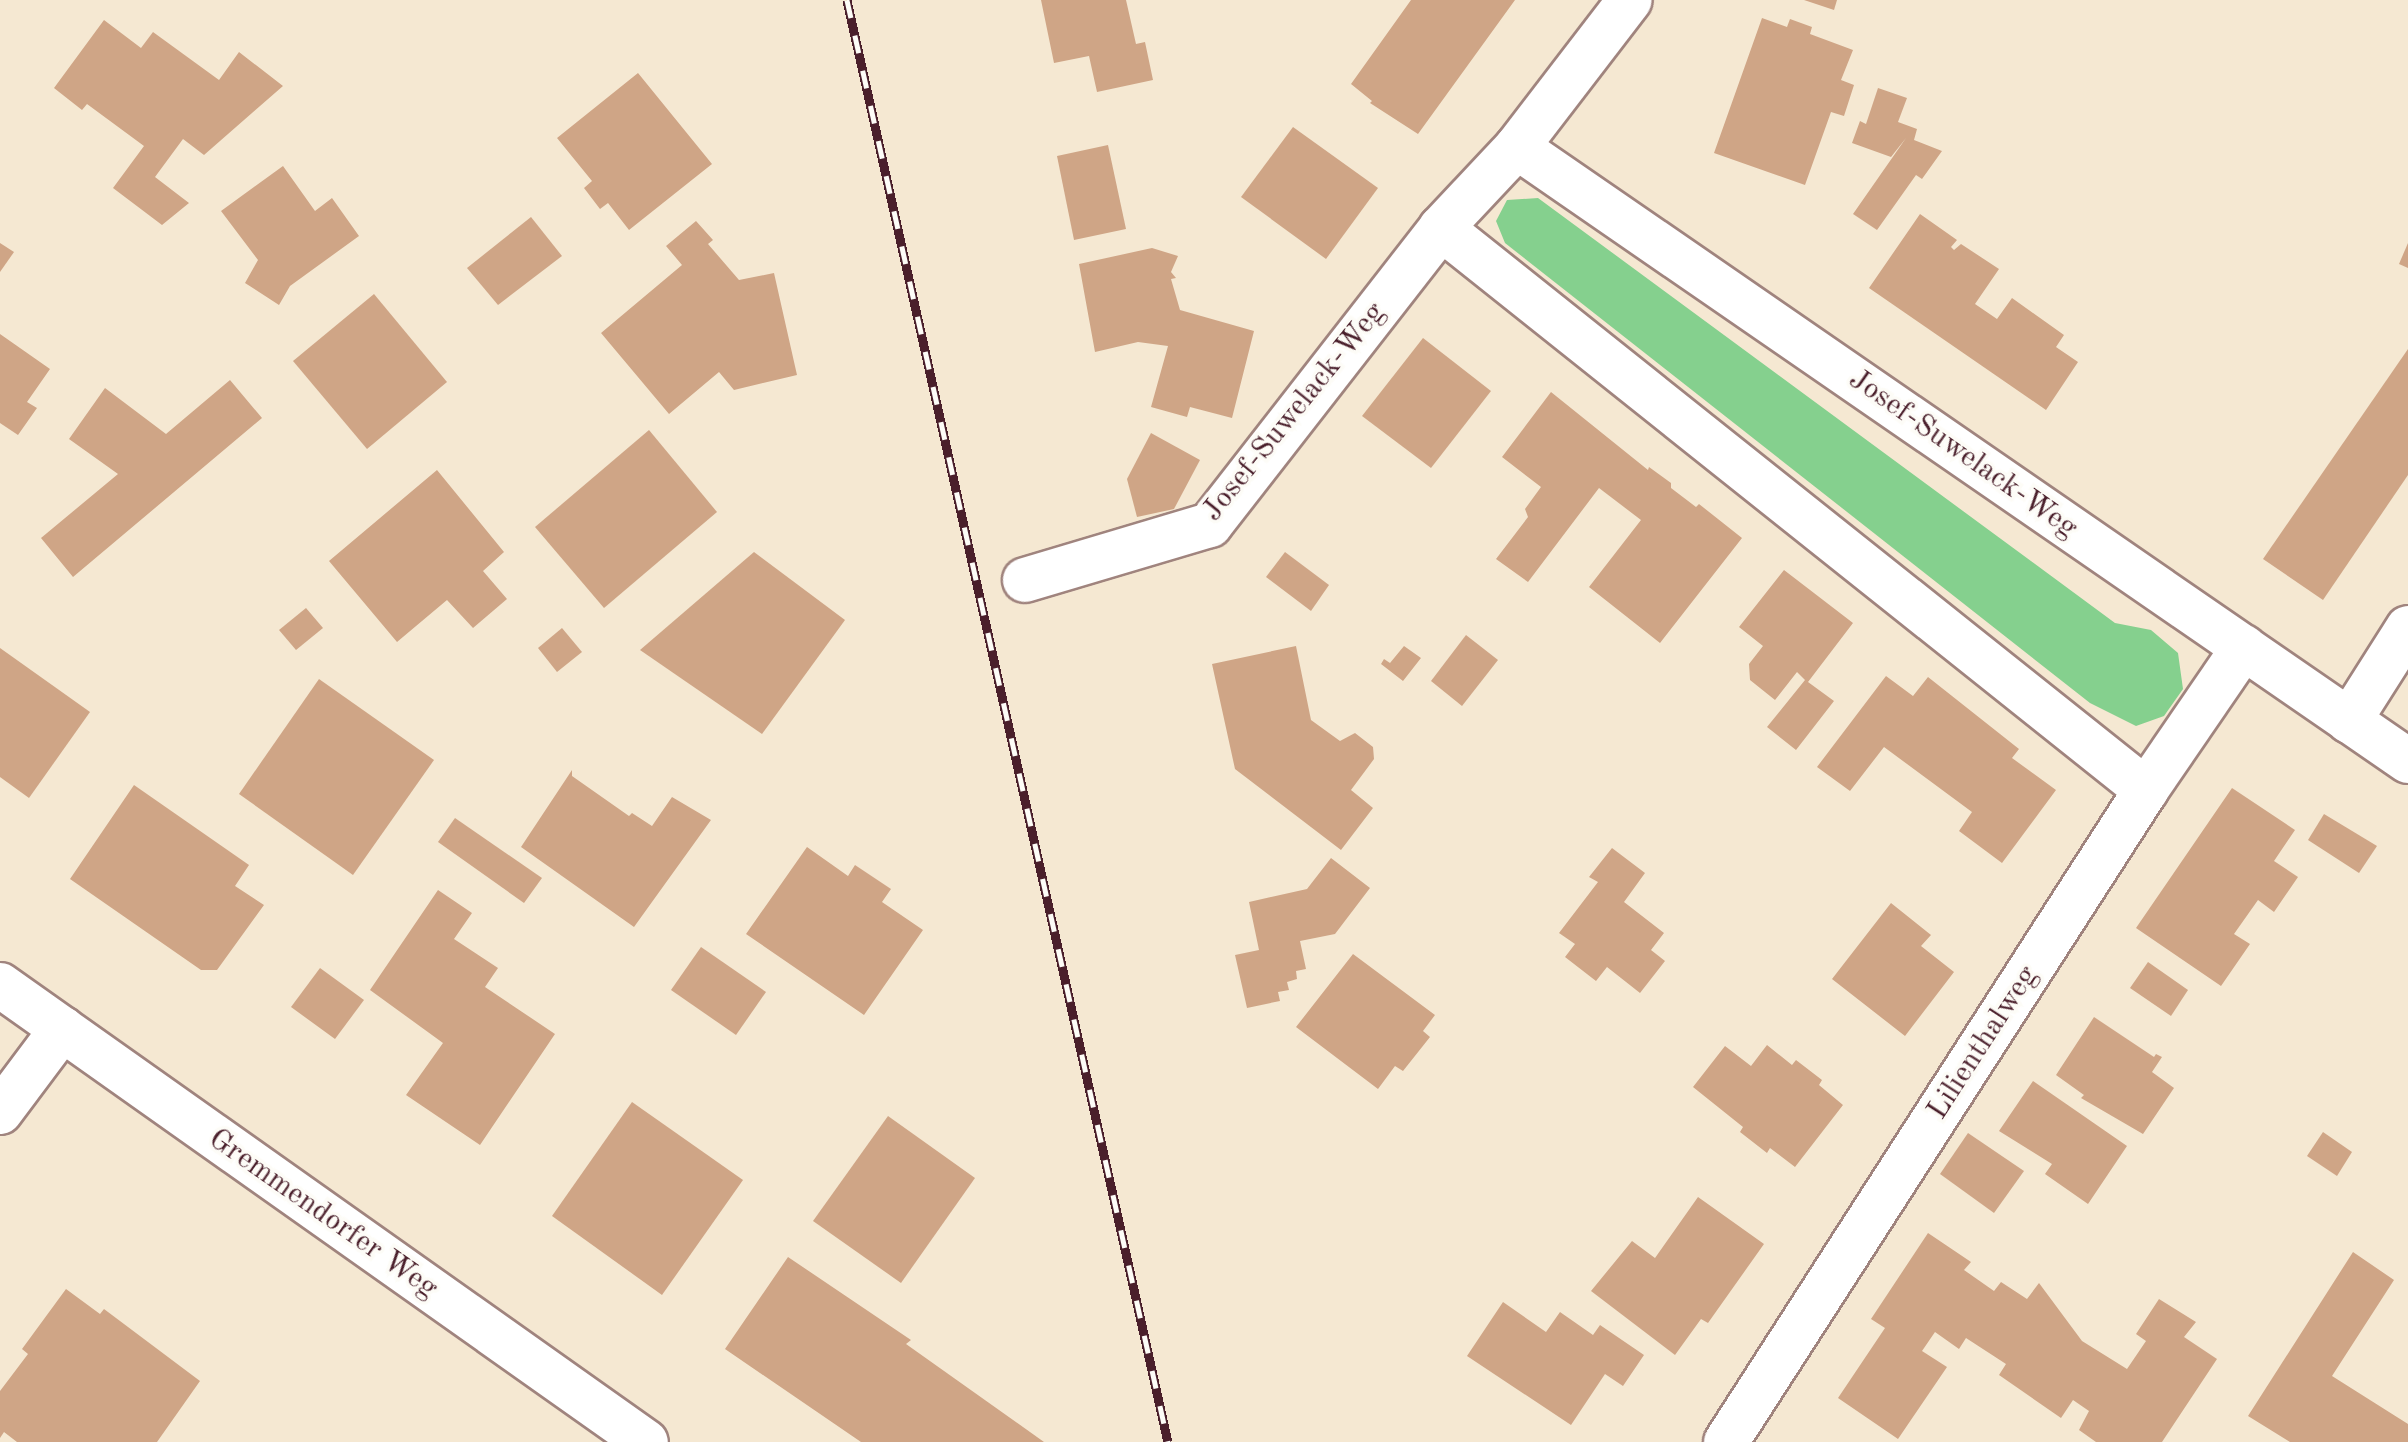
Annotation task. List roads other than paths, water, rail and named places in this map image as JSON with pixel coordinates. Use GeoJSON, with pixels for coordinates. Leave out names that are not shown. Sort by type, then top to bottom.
{"type":"FeatureCollection","features":[{"type":"Feature","properties":{"kind":"street","name":"Josef-Suwelack-Weg"},"geometry":{"type":"LineString","coordinates":[[1025,580],[1210,525],[1441,228],[1517,147],[1630,0]]}},
{"type":"Feature","properties":{"kind":"street","name":"Josef-Suwelack-Weg"},"geometry":{"type":"LineString","coordinates":[[1517,147],[2408,761]]}},
{"type":"Feature","properties":{"kind":"street"},"geometry":{"type":"LineString","coordinates":[[1441,228],[2146,790]]}},
{"type":"Feature","properties":{"kind":"street"},"geometry":{"type":"LineString","coordinates":[[2349,721],[2408,628]]}},
{"type":"Feature","properties":{"kind":"street","name":"Lilienthalweg"},"geometry":{"type":"LineString","coordinates":[[1726,1442],[2146,790],[2244,647]]}},
{"type":"Feature","properties":{"kind":"street","name":"Gremmendorfer Weg"},"geometry":{"type":"LineString","coordinates":[[0,985],[646,1442]]}},
{"type":"Feature","properties":{"kind":"street"},"geometry":{"type":"LineString","coordinates":[[0,1112],[62,1029]]}},
{"type":"Feature","properties":{"kind":"railway"},"geometry":{"type":"LineString","coordinates":[[847,0],[1168,1442]]}}]}
